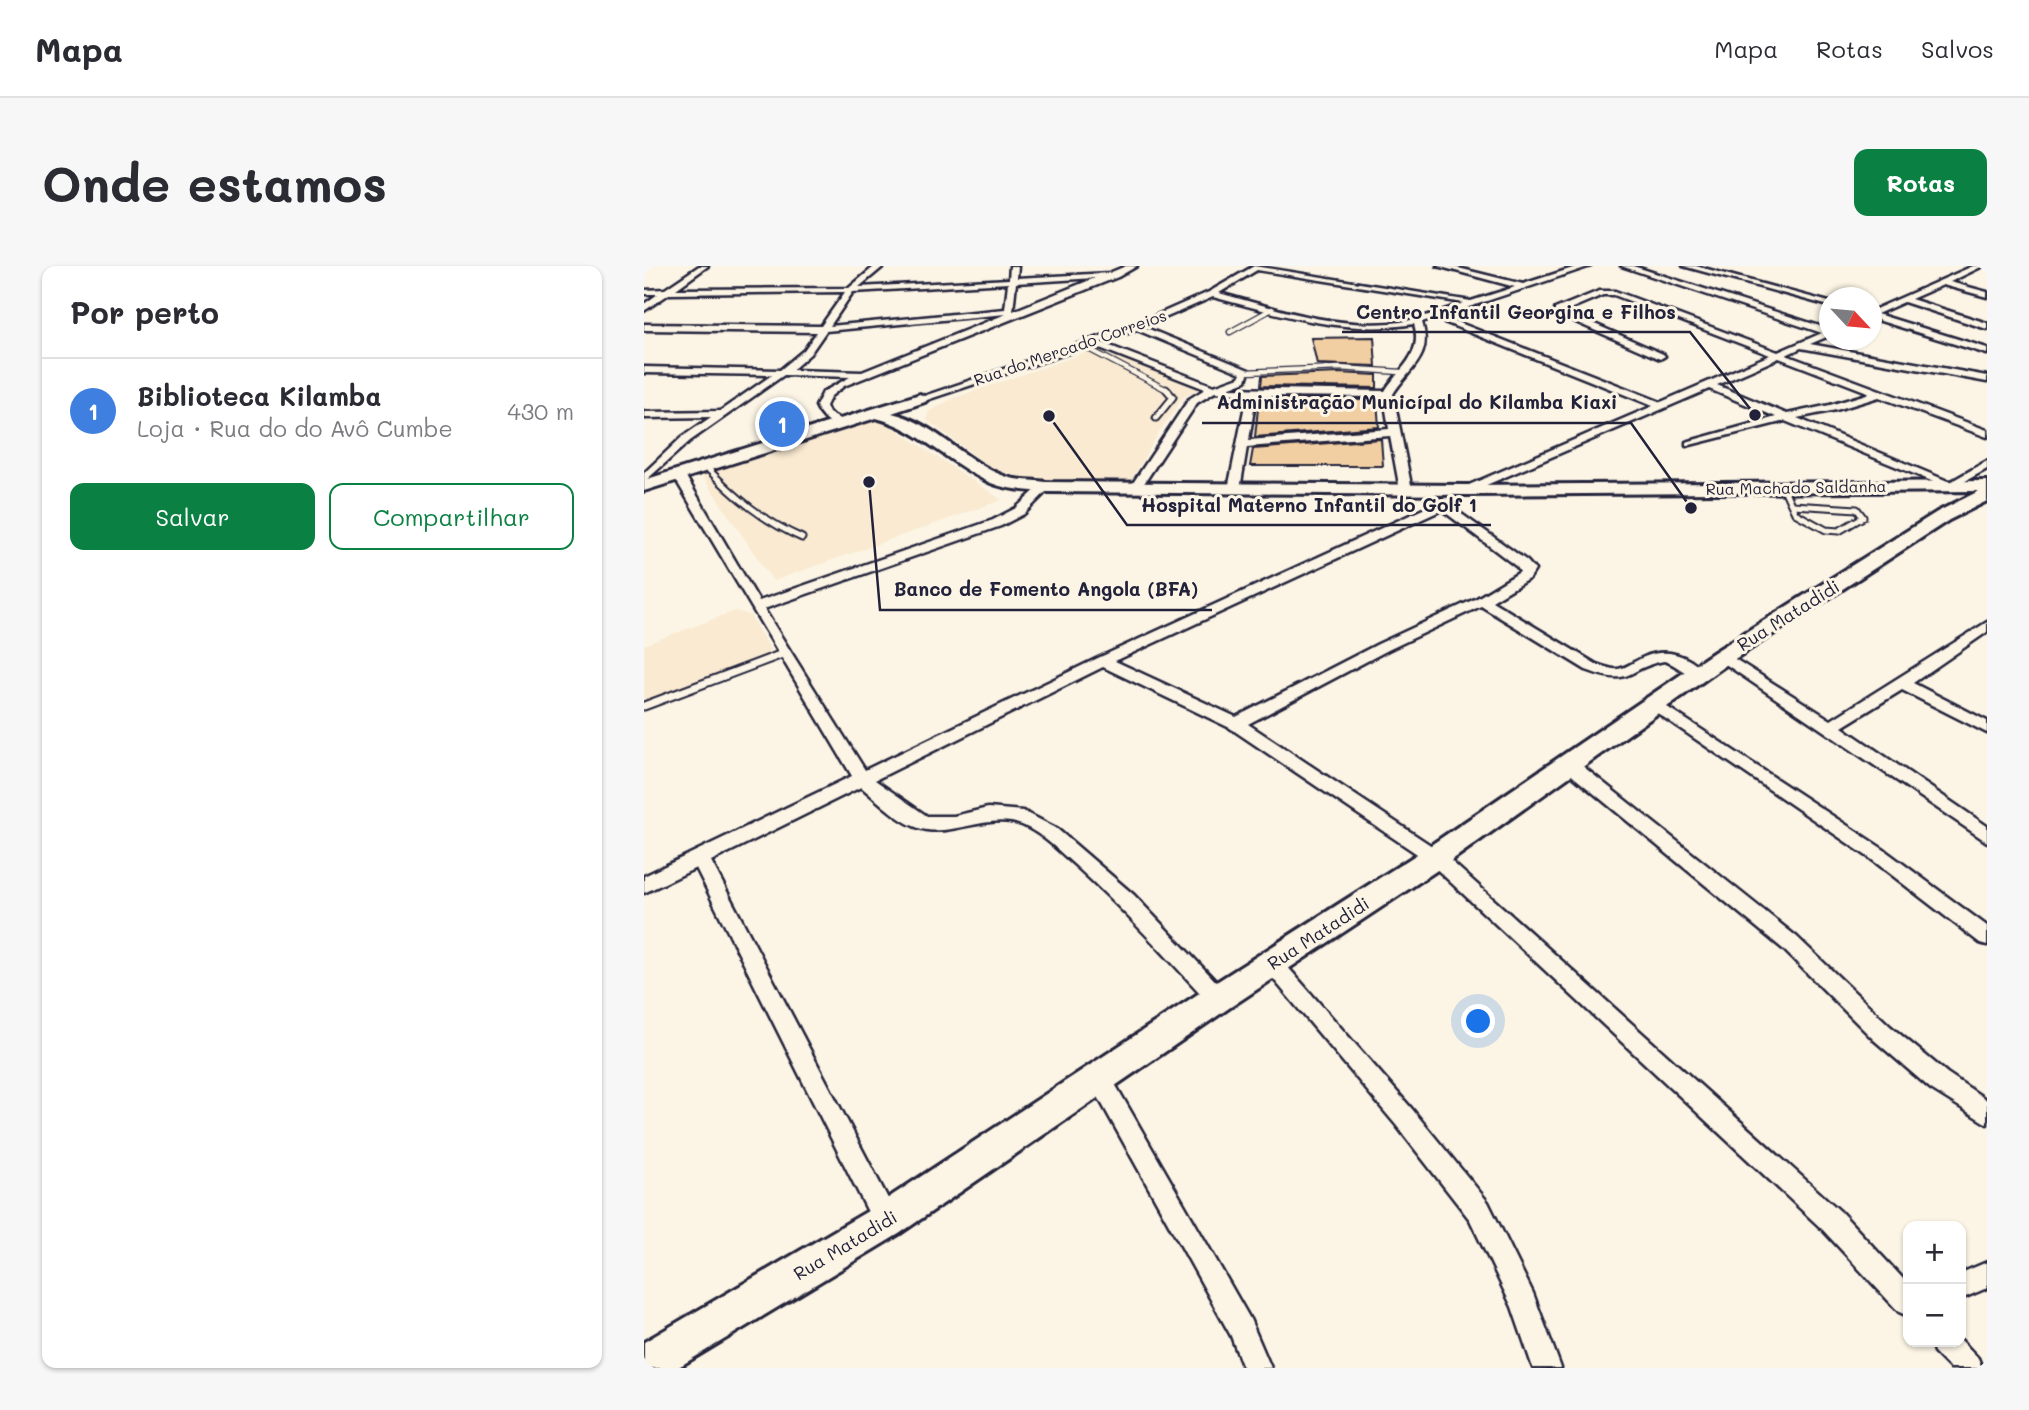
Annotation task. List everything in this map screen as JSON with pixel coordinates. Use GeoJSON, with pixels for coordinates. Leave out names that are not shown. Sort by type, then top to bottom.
{"type":"FeatureCollection","features":[{"type":"Feature","properties":{"kind":"street"},"geometry":{"type":"LineString","coordinates":[[644,308],[704,266]]}},
{"type":"Feature","properties":{"kind":"street"},"geometry":{"type":"LineString","coordinates":[[644,479],[686,439],[784,372],[807,352],[851,290],[880,266]]}},
{"type":"Feature","properties":{"kind":"street"},"geometry":{"type":"LineString","coordinates":[[1010,314],[1014,266]]}},
{"type":"Feature","properties":{"kind":"street"},"geometry":{"type":"LineString","coordinates":[[841,424],[825,415],[821,406],[827,394],[862,374],[1133,266]]}},
{"type":"Feature","properties":{"kind":"street"},"geometry":{"type":"LineString","coordinates":[[1441,266],[1521,286]]}},
{"type":"Feature","properties":{"kind":"street"},"geometry":{"type":"LineString","coordinates":[[1212,295],[1352,325],[1389,326],[1417,321],[1587,266]]}},
{"type":"Feature","properties":{"kind":"street"},"geometry":{"type":"LineString","coordinates":[[1625,266],[1819,329]]}},
{"type":"Feature","properties":{"kind":"street"},"geometry":{"type":"LineString","coordinates":[[1687,266],[1819,301]]}},
{"type":"Feature","properties":{"kind":"street"},"geometry":{"type":"LineString","coordinates":[[1882,310],[1946,283],[1960,271],[1979,266]]}},
{"type":"Feature","properties":{"kind":"street"},"geometry":{"type":"LineString","coordinates":[[1257,267],[1471,302]]}},
{"type":"Feature","properties":{"kind":"street","name":"Rua do Mercado Correios"},"geometry":{"type":"LineString","coordinates":[[644,486],[1137,327],[1212,295],[1257,267]]}},
{"type":"Feature","properties":{"kind":"street"},"geometry":{"type":"LineString","coordinates":[[1960,271],[1987,275]]}},
{"type":"Feature","properties":{"kind":"street"},"geometry":{"type":"LineString","coordinates":[[644,292],[851,290],[1115,275]]}},
{"type":"Feature","properties":{"kind":"street"},"geometry":{"type":"LineString","coordinates":[[1946,283],[1987,295]]}},
{"type":"Feature","properties":{"kind":"street"},"geometry":{"type":"LineString","coordinates":[[1660,356],[1558,312],[1602,293],[1615,293],[1987,434]]}},
{"type":"Feature","properties":{"kind":"street"},"geometry":{"type":"LineString","coordinates":[[1905,300],[1987,326]]}},
{"type":"Feature","properties":{"kind":"street"},"geometry":{"type":"LineString","coordinates":[[644,327],[824,329],[1010,314]]}},
{"type":"Feature","properties":{"kind":"street"},"geometry":{"type":"LineString","coordinates":[[1433,315],[1660,405]]}},
{"type":"Feature","properties":{"kind":"street"},"geometry":{"type":"LineString","coordinates":[[1882,318],[1987,351]]}},
{"type":"Feature","properties":{"kind":"street"},"geometry":{"type":"LineString","coordinates":[[1406,490],[1388,394],[1401,372],[1422,350],[1424,338],[1417,321]]}},
{"type":"Feature","properties":{"kind":"street"},"geometry":{"type":"LineString","coordinates":[[1135,489],[1194,401],[1213,389],[1243,379],[1246,372],[1137,327]]}},
{"type":"Feature","properties":{"kind":"street"},"geometry":{"type":"LineString","coordinates":[[1466,490],[1819,336]]}},
{"type":"Feature","properties":{"kind":"street"},"geometry":{"type":"LineString","coordinates":[[1086,343],[1213,389],[1252,393],[1388,394]]}},
{"type":"Feature","properties":{"kind":"street"},"geometry":{"type":"LineString","coordinates":[[1798,345],[1987,379]]}},
{"type":"Feature","properties":{"kind":"street"},"geometry":{"type":"LineString","coordinates":[[644,370],[862,374]]}},
{"type":"Feature","properties":{"kind":"street"},"geometry":{"type":"LineString","coordinates":[[1709,385],[1951,486],[1987,464]]}},
{"type":"Feature","properties":{"kind":"street"},"geometry":{"type":"LineString","coordinates":[[1234,489],[1252,393]]}},
{"type":"Feature","properties":{"kind":"street"},"geometry":{"type":"LineString","coordinates":[[1690,444],[1877,394]]}},
{"type":"Feature","properties":{"kind":"street"},"geometry":{"type":"LineString","coordinates":[[909,422],[919,398]]}},
{"type":"Feature","properties":{"kind":"street","name":"Rua Machado Saldanha"},"geometry":{"type":"LineString","coordinates":[[875,413],[909,422],[979,471],[1001,481],[1045,487],[1466,490],[1987,486]]}},
{"type":"Feature","properties":{"kind":"street"},"geometry":{"type":"LineString","coordinates":[[644,415],[723,415]]}},
{"type":"Feature","properties":{"kind":"street"},"geometry":{"type":"LineString","coordinates":[[1242,444],[1395,432]]}},
{"type":"Feature","properties":{"kind":"street"},"geometry":{"type":"LineString","coordinates":[[644,479],[679,475],[861,778],[915,819],[926,823],[954,823],[988,815],[1023,818],[1050,833],[1127,901],[1217,998]]}},
{"type":"Feature","properties":{"kind":"street"},"geometry":{"type":"LineString","coordinates":[[1901,486],[1929,490],[1949,499],[1952,504],[1943,516]]}},
{"type":"Feature","properties":{"kind":"street"},"geometry":{"type":"LineString","coordinates":[[756,607],[997,523],[1020,511],[1045,487]]}},
{"type":"Feature","properties":{"kind":"street"},"geometry":{"type":"LineString","coordinates":[[1236,724],[1382,647],[1482,601],[1511,585],[1528,570],[1440,506],[1426,490]]}},
{"type":"Feature","properties":{"kind":"street","name":"Rua Matadidi"},"geometry":{"type":"LineString","coordinates":[[644,1365],[886,1221],[1217,998],[1435,857],[1710,665],[1943,516],[1987,494]]}},
{"type":"Feature","properties":{"kind":"street"},"geometry":{"type":"LineString","coordinates":[[644,885],[1103,661],[1440,506]]}},
{"type":"Feature","properties":{"kind":"street"},"geometry":{"type":"LineString","coordinates":[[1482,601],[1591,667],[1608,674],[1622,673],[1657,657],[1710,665],[1831,727],[1987,835]]}},
{"type":"Feature","properties":{"kind":"street"},"geometry":{"type":"LineString","coordinates":[[1831,727],[1987,625]]}},
{"type":"Feature","properties":{"kind":"street"},"geometry":{"type":"LineString","coordinates":[[1103,661],[1236,724],[1435,857],[1831,1220],[1903,1298]]}},
{"type":"Feature","properties":{"kind":"street"},"geometry":{"type":"LineString","coordinates":[[1902,683],[1987,728]]}},
{"type":"Feature","properties":{"kind":"street"},"geometry":{"type":"LineString","coordinates":[[1655,704],[1877,854],[1987,937]]}},
{"type":"Feature","properties":{"kind":"street"},"geometry":{"type":"LineString","coordinates":[[1569,764],[1790,943],[1882,1033],[1929,1073],[1987,1113]]}},
{"type":"Feature","properties":{"kind":"street"},"geometry":{"type":"LineString","coordinates":[[701,859],[886,1221]]}},
{"type":"Feature","properties":{"kind":"street"},"geometry":{"type":"LineString","coordinates":[[1272,963],[1404,1117],[1479,1211],[1524,1302],[1547,1368]]}},
{"type":"Feature","properties":{"kind":"street"},"geometry":{"type":"LineString","coordinates":[[1099,1077],[1241,1328],[1257,1368]]}},
{"type":"Feature","properties":{"kind":"street"},"geometry":{"type":"LineString","coordinates":[[1966,1284],[1987,1275]]}},
{"type":"Feature","properties":{"kind":"street"},"geometry":{"type":"LineString","coordinates":[[1949,1347],[1968,1368]]}},
{"type":"Feature","properties":{"kind":"lane"},"geometry":{"type":"LineString","coordinates":[[1230,332],[1272,309]]}},
{"type":"Feature","properties":{"kind":"lane"},"geometry":{"type":"LineString","coordinates":[[1086,343],[1171,392],[1173,397],[1156,418]]}},
{"type":"Feature","properties":{"kind":"lane"},"geometry":{"type":"LineString","coordinates":[[1246,372],[1339,368],[1401,372]]}},
{"type":"Feature","properties":{"kind":"lane"},"geometry":{"type":"LineString","coordinates":[[705,466],[748,510],[771,525],[802,538]]}},
{"type":"Feature","properties":{"kind":"lane"},"geometry":{"type":"LineString","coordinates":[[1783,487],[1796,513],[1833,531],[1839,531],[1863,517],[1857,509],[1848,507],[1793,505]]}},
{"type":"Feature","properties":{"kind":"lane"},"geometry":{"type":"LineString","coordinates":[[644,706],[785,653]]}},
{"type":"Feature","properties":{"kind":"shaded area"},"geometry":{"type":"Polygon","coordinates":[[[1099,348],[1200,388],[1184,397],[1159,432],[1129,484],[1057,483],[1024,478],[993,469],[927,420],[928,412],[954,398],[1099,348]]]}},
{"type":"Feature","properties":{"kind":"shaded area"},"geometry":{"type":"Polygon","coordinates":[[[880,419],[1002,500],[773,581],[700,473],[880,419]]]}},
{"type":"Feature","properties":{"kind":"shaded area"},"geometry":{"type":"Polygon","coordinates":[[[735,611],[750,615],[776,660],[644,711],[644,645],[735,611]]]}},
{"type":"Feature","properties":{"kind":"building"},"geometry":{"type":"Polygon","coordinates":[[[1374,337],[1376,366],[1317,364],[1311,338],[1374,337]]]}},
{"type":"Feature","properties":{"kind":"building"},"geometry":{"type":"Polygon","coordinates":[[[1339,373],[1377,375],[1377,388],[1261,386],[1262,376],[1339,373]]]}},
{"type":"Feature","properties":{"kind":"building"},"geometry":{"type":"Polygon","coordinates":[[[1259,399],[1377,400],[1379,427],[1255,437],[1259,399]]]}},
{"type":"Feature","properties":{"kind":"building"},"geometry":{"type":"Polygon","coordinates":[[[1381,439],[1383,466],[1250,466],[1253,449],[1381,439]]]}},
{"type":"Feature","properties":{"kind":"place","name":"Centro Infantil Georgina e Filhos"},"geometry":{"type":"Point","coordinates":[1755,415]}},
{"type":"Feature","properties":{"kind":"place","name":"Hospital Materno Infantil do Golf 1"},"geometry":{"type":"Point","coordinates":[1049,416]}},
{"type":"Feature","properties":{"kind":"place","name":"Biblioteca Kilamba"},"geometry":{"type":"Point","coordinates":[782,424]}},
{"type":"Feature","properties":{"kind":"place","name":"Banco de Fomento Angola (BFA)"},"geometry":{"type":"Point","coordinates":[869,482]}},
{"type":"Feature","properties":{"kind":"place","name":"Administração Municípal do Kilamba Kiaxi"},"geometry":{"type":"Point","coordinates":[1691,508]}}]}
